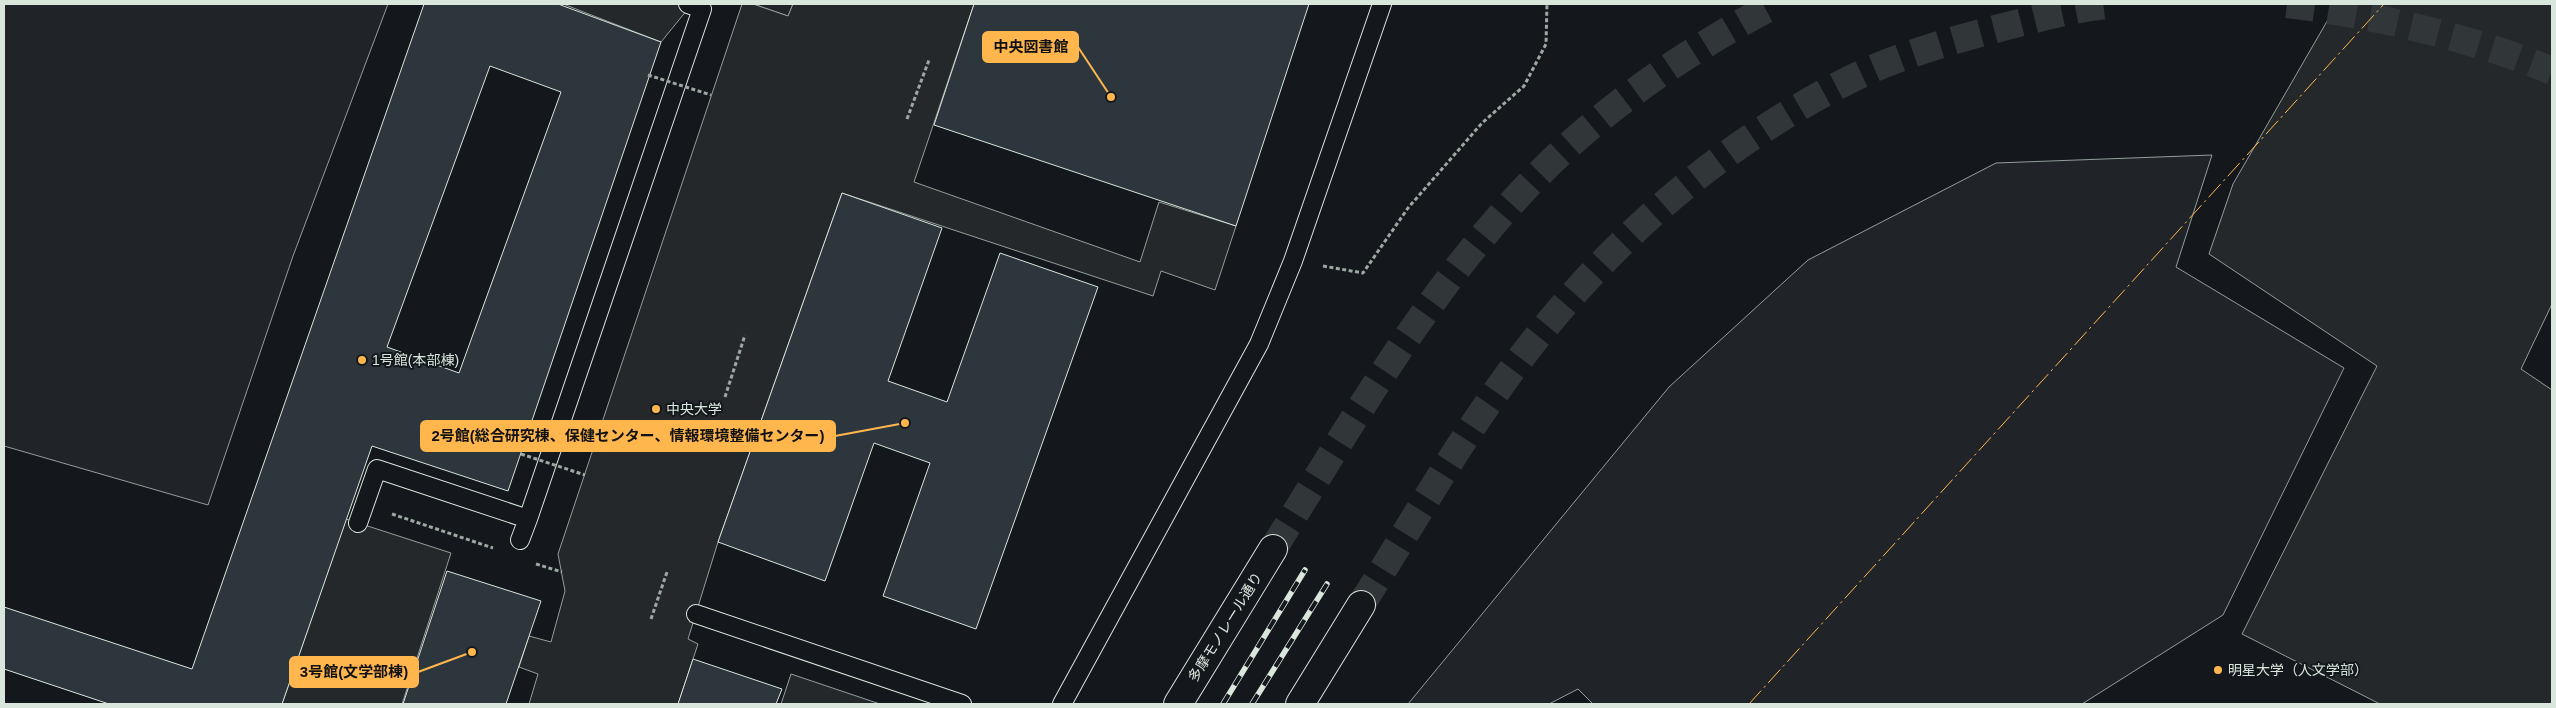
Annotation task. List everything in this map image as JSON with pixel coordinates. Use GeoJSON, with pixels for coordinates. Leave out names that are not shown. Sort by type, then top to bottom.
{"type":"FeatureCollection","features":[{"type":"Feature","properties":{"kind":"main road","name":"多摩モノレール通り"},"geometry":{"type":"LineString","coordinates":[[1178,704],[1273,549]]}},
{"type":"Feature","properties":{"kind":"main road"},"geometry":{"type":"LineString","coordinates":[[1300,704],[1361,605]]}},
{"type":"Feature","properties":{"kind":"lane"},"geometry":{"type":"LineString","coordinates":[[520,540],[702,9],[688,4]]}},
{"type":"Feature","properties":{"kind":"lane"},"geometry":{"type":"LineString","coordinates":[[1062,704],[1259,344],[1293,262],[1382,4]]}},
{"type":"Feature","properties":{"kind":"lane"},"geometry":{"type":"LineString","coordinates":[[358,523],[377,469],[528,519]]}},
{"type":"Feature","properties":{"kind":"lane"},"geometry":{"type":"LineString","coordinates":[[696,614],[962,704]]}},
{"type":"Feature","properties":{"kind":"path"},"geometry":{"type":"LineString","coordinates":[[1293,262],[1363,273],[1414,201],[1482,123],[1524,86],[1546,44],[1547,4]]}},
{"type":"Feature","properties":{"kind":"path"},"geometry":{"type":"LineString","coordinates":[[907,119],[929,60]]}},
{"type":"Feature","properties":{"kind":"path"},"geometry":{"type":"LineString","coordinates":[[648,75],[712,95]]}},
{"type":"Feature","properties":{"kind":"path"},"geometry":{"type":"LineString","coordinates":[[725,397],[745,335]]}},
{"type":"Feature","properties":{"kind":"path"},"geometry":{"type":"LineString","coordinates":[[521,454],[585,475]]}},
{"type":"Feature","properties":{"kind":"path"},"geometry":{"type":"LineString","coordinates":[[387,522],[391,513],[499,551]]}},
{"type":"Feature","properties":{"kind":"path"},"geometry":{"type":"LineString","coordinates":[[535,563],[562,572]]}},
{"type":"Feature","properties":{"kind":"path"},"geometry":{"type":"LineString","coordinates":[[651,619],[667,572]]}},
{"type":"Feature","properties":{"kind":"shaded area"},"geometry":{"type":"Polygon","coordinates":[[[4,4],[388,4],[293,256],[208,505],[4,446],[4,4]]]}},
{"type":"Feature","properties":{"kind":"shaded area"},"geometry":{"type":"Polygon","coordinates":[[[563,4],[692,4],[661,42],[563,4]]]}},
{"type":"Feature","properties":{"kind":"shaded area"},"geometry":{"type":"Polygon","coordinates":[[[742,4],[753,4],[788,16],[793,4],[974,4],[914,182],[1140,262],[1159,202],[1236,226],[1215,290],[1161,271],[1153,296],[842,193],[718,542],[688,639],[698,644],[678,704],[529,704],[538,674],[519,667],[529,636],[551,642],[565,591],[558,554],[742,4]]]}},
{"type":"Feature","properties":{"kind":"shaded area"},"geometry":{"type":"Polygon","coordinates":[[[753,4],[793,4],[788,16],[753,4]]]}},
{"type":"Feature","properties":{"kind":"shaded area"},"geometry":{"type":"Polygon","coordinates":[[[2337,4],[2552,4],[2552,304],[2521,369],[2552,390],[2552,704],[2380,704],[2242,634],[2377,366],[2209,254],[2233,184],[2337,4]]]}},
{"type":"Feature","properties":{"kind":"shaded area"},"geometry":{"type":"Polygon","coordinates":[[[2212,155],[2176,267],[2344,368],[2223,615],[2082,704],[1593,704],[1578,689],[1549,704],[1408,704],[1669,387],[1808,260],[1996,163],[2212,155]]]}},
{"type":"Feature","properties":{"kind":"shaded area"},"geometry":{"type":"Polygon","coordinates":[[[346,519],[451,553],[402,704],[282,704],[346,519]]]}},
{"type":"Feature","properties":{"kind":"shaded area"},"geometry":{"type":"Polygon","coordinates":[[[791,674],[880,704],[781,704],[791,674]]]}},
{"type":"Feature","properties":{"kind":"building","name":"1号館(本部棟)"},"geometry":{"type":"Polygon","coordinates":[[[424,4],[558,4],[661,42],[508,491],[372,446],[282,704],[109,704],[4,669],[4,607],[192,669],[424,4]],[[490,66],[387,347],[459,373],[561,92],[490,66]]]}},
{"type":"Feature","properties":{"kind":"building"},"geometry":{"type":"Polygon","coordinates":[[[974,4],[1309,4],[1236,226],[934,125],[974,4]]]}},
{"type":"Feature","properties":{"kind":"building"},"geometry":{"type":"Polygon","coordinates":[[[842,193],[942,228],[888,381],[947,402],[1000,253],[1098,287],[976,629],[883,596],[930,463],[874,443],[825,581],[718,542],[842,193]]]}},
{"type":"Feature","properties":{"kind":"building"},"geometry":{"type":"Polygon","coordinates":[[[447,571],[541,601],[506,704],[403,704],[447,571]]]}},
{"type":"Feature","properties":{"kind":"building"},"geometry":{"type":"Polygon","coordinates":[[[693,659],[782,689],[776,704],[678,704],[693,659]]]}},
{"type":"Feature","properties":{"kind":"tunnel"},"geometry":{"type":"LineString","coordinates":[[1273,549],[1381,376],[1420,319],[1461,263],[1505,210],[1552,161],[1602,117],[1643,85],[1686,56],[1776,4]]}},
{"type":"Feature","properties":{"kind":"tunnel"},"geometry":{"type":"LineString","coordinates":[[1361,605],[1476,421],[1517,363],[1551,320],[1625,240],[1665,203],[1707,169],[1750,138],[1796,109],[1845,82],[1884,64],[1945,43],[2007,26],[2075,10],[2116,4]]}},
{"type":"Feature","properties":{"kind":"tunnel"},"geometry":{"type":"LineString","coordinates":[[2287,4],[2353,14],[2422,29],[2490,48],[2552,71]]}},
{"type":"Feature","properties":{"kind":"railway"},"geometry":{"type":"LineString","coordinates":[[1223,704],[1305,570]]}},
{"type":"Feature","properties":{"kind":"railway"},"geometry":{"type":"LineString","coordinates":[[1252,704],[1327,584]]}},
{"type":"Feature","properties":{"kind":"power"},"geometry":{"type":"LineString","coordinates":[[1749,704],[2384,4]]}},
{"type":"Feature","properties":{"kind":"place","name":"中央図書館"},"geometry":{"type":"Point","coordinates":[1111,97]}},
{"type":"Feature","properties":{"kind":"place","name":"1号館(本部棟)"},"geometry":{"type":"Point","coordinates":[362,360]}},
{"type":"Feature","properties":{"kind":"place","name":"中央大学"},"geometry":{"type":"Point","coordinates":[656,409]}},
{"type":"Feature","properties":{"kind":"place","name":"2号館(総合研究棟、保健センター、情報環境整備センター)"},"geometry":{"type":"Point","coordinates":[905,423]}},
{"type":"Feature","properties":{"kind":"place","name":"3号館(文学部棟)"},"geometry":{"type":"Point","coordinates":[472,652]}},
{"type":"Feature","properties":{"kind":"place","name":"明星大学（人文学部）"},"geometry":{"type":"Point","coordinates":[2218,670]}}]}
